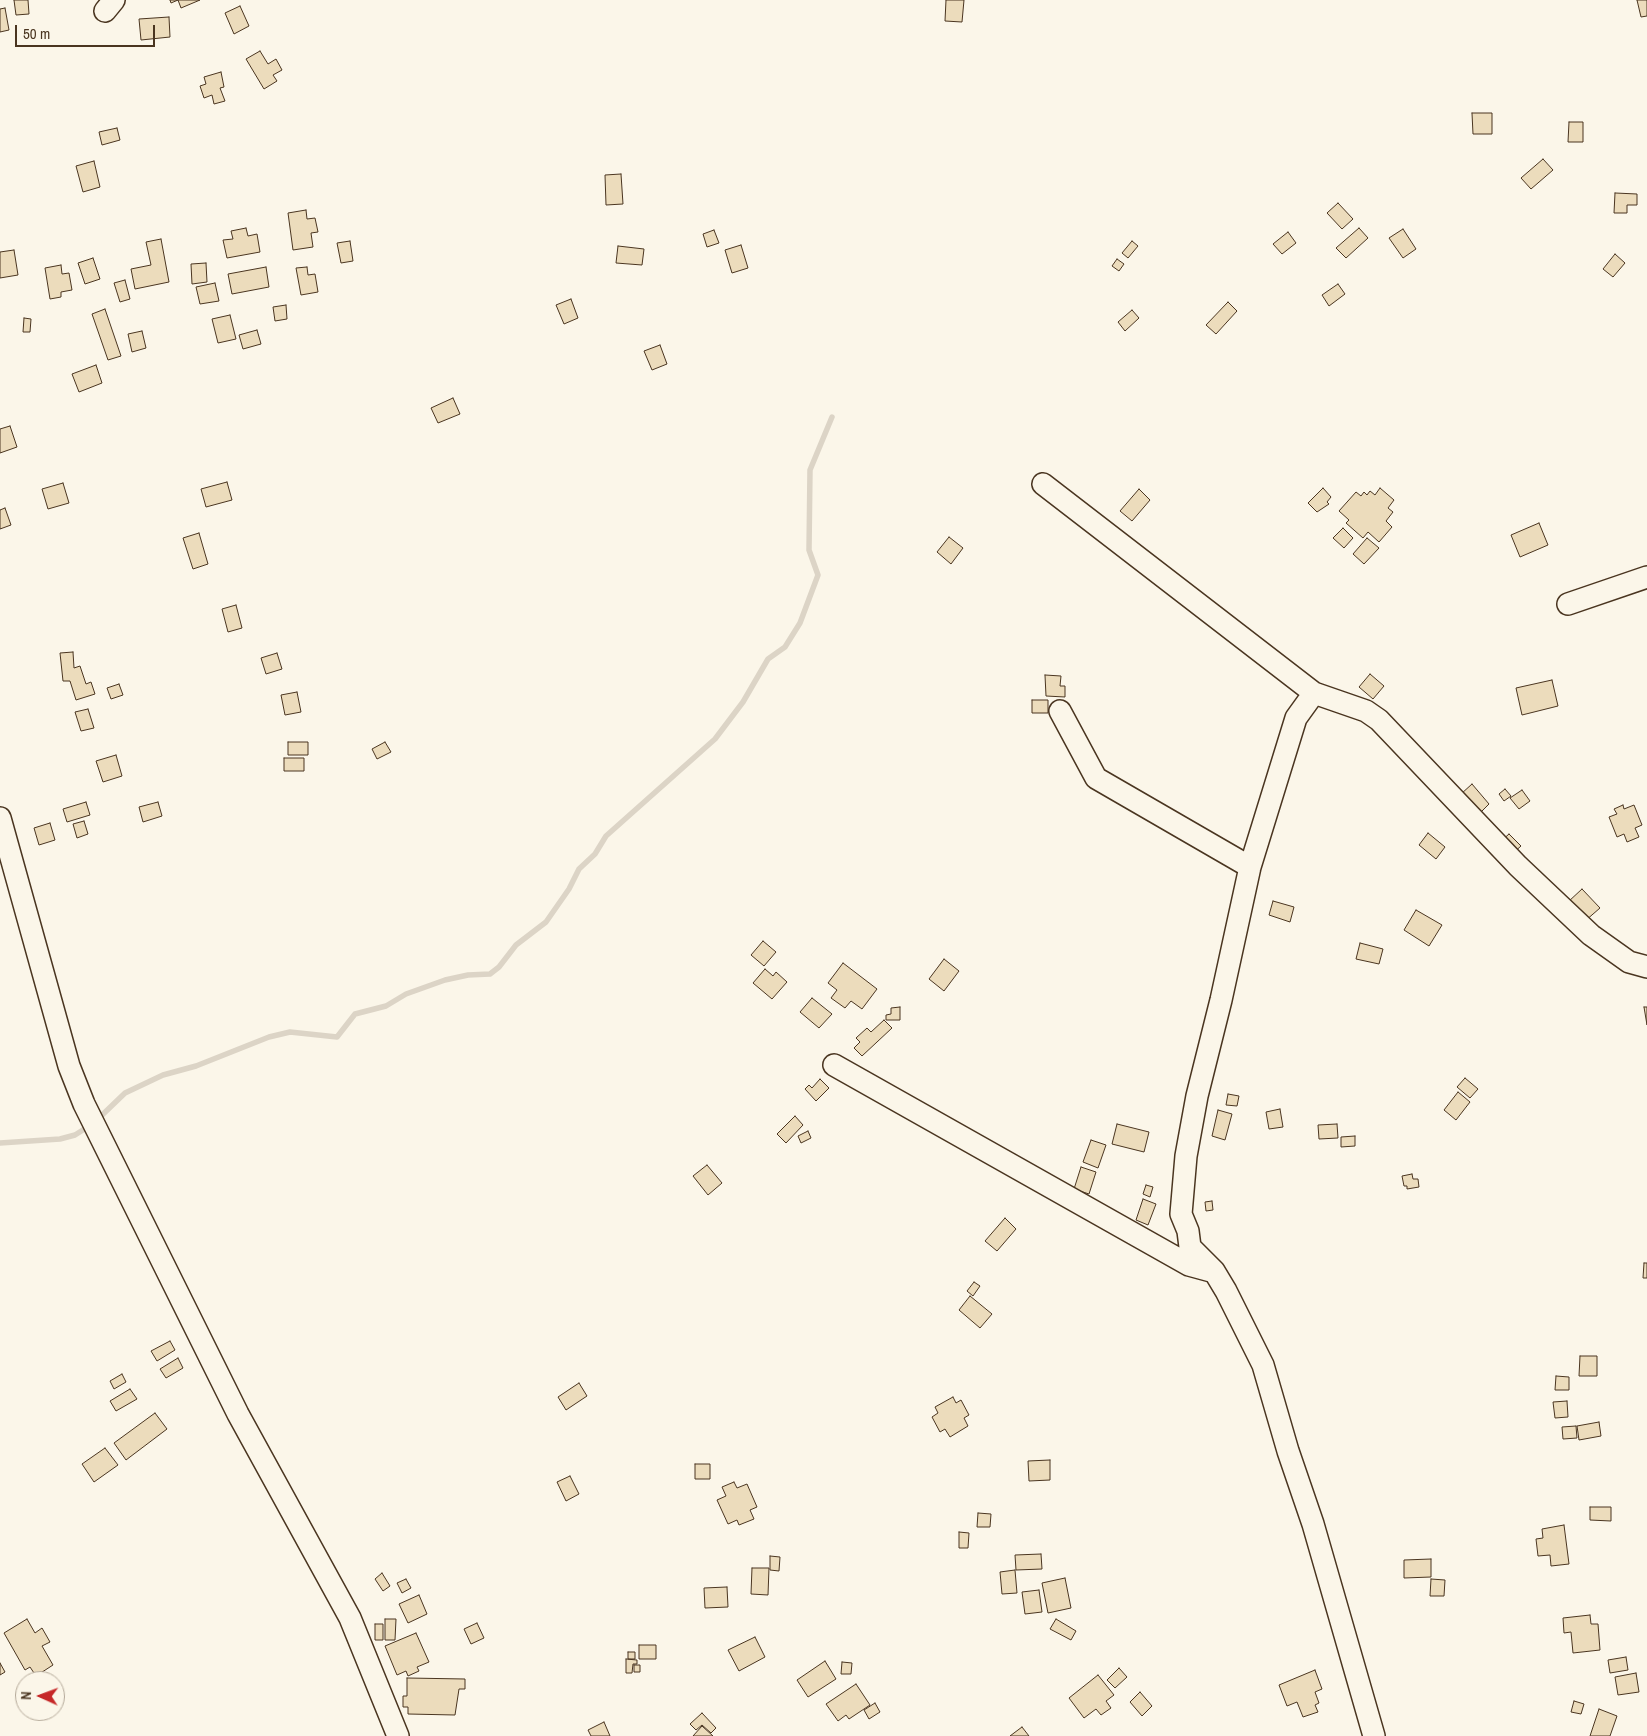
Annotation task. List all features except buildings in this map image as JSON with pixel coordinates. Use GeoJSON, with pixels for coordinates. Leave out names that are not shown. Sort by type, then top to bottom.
{"type":"FeatureCollection","features":[{"type":"Feature","properties":{"kind":"street"},"geometry":{"type":"LineString","coordinates":[[1043,484],[1314,692],[1366,711],[1379,720],[1518,866],[1566,912],[1629,962],[1647,967]]}},
{"type":"Feature","properties":{"kind":"street"},"geometry":{"type":"LineString","coordinates":[[1568,604],[1647,577]]}},
{"type":"Feature","properties":{"kind":"street"},"geometry":{"type":"LineString","coordinates":[[1314,692],[1296,718],[1250,867],[1221,1000],[1197,1096],[1186,1156],[1181,1214],[1188,1231],[1190,1248],[1214,1271],[1263,1365],[1288,1451],[1313,1524],[1374,1736]]}},
{"type":"Feature","properties":{"kind":"street"},"geometry":{"type":"LineString","coordinates":[[1060,711],[1096,778],[1250,867]]}},
{"type":"Feature","properties":{"kind":"street"},"geometry":{"type":"LineString","coordinates":[[0,818],[69,1066],[84,1104],[238,1414],[350,1618],[398,1736]]}},
{"type":"Feature","properties":{"kind":"street"},"geometry":{"type":"LineString","coordinates":[[834,1065],[1189,1265],[1214,1271]]}},
{"type":"Feature","properties":{"kind":"waterway"},"geometry":{"type":"LineString","coordinates":[[99,1118],[125,1093],[163,1075],[196,1066],[269,1037],[290,1032],[337,1037],[355,1014],[386,1006],[406,994],[445,980],[468,975],[490,974],[499,967],[516,945],[546,922],[569,889],[579,869],[595,854],[606,836],[715,739],[743,702],[768,659],[785,647],[800,623],[818,575],[809,550],[810,470],[832,417]]}},
{"type":"Feature","properties":{"kind":"waterway"},"geometry":{"type":"LineString","coordinates":[[0,1143],[60,1139],[75,1135],[86,1128]]}}]}
